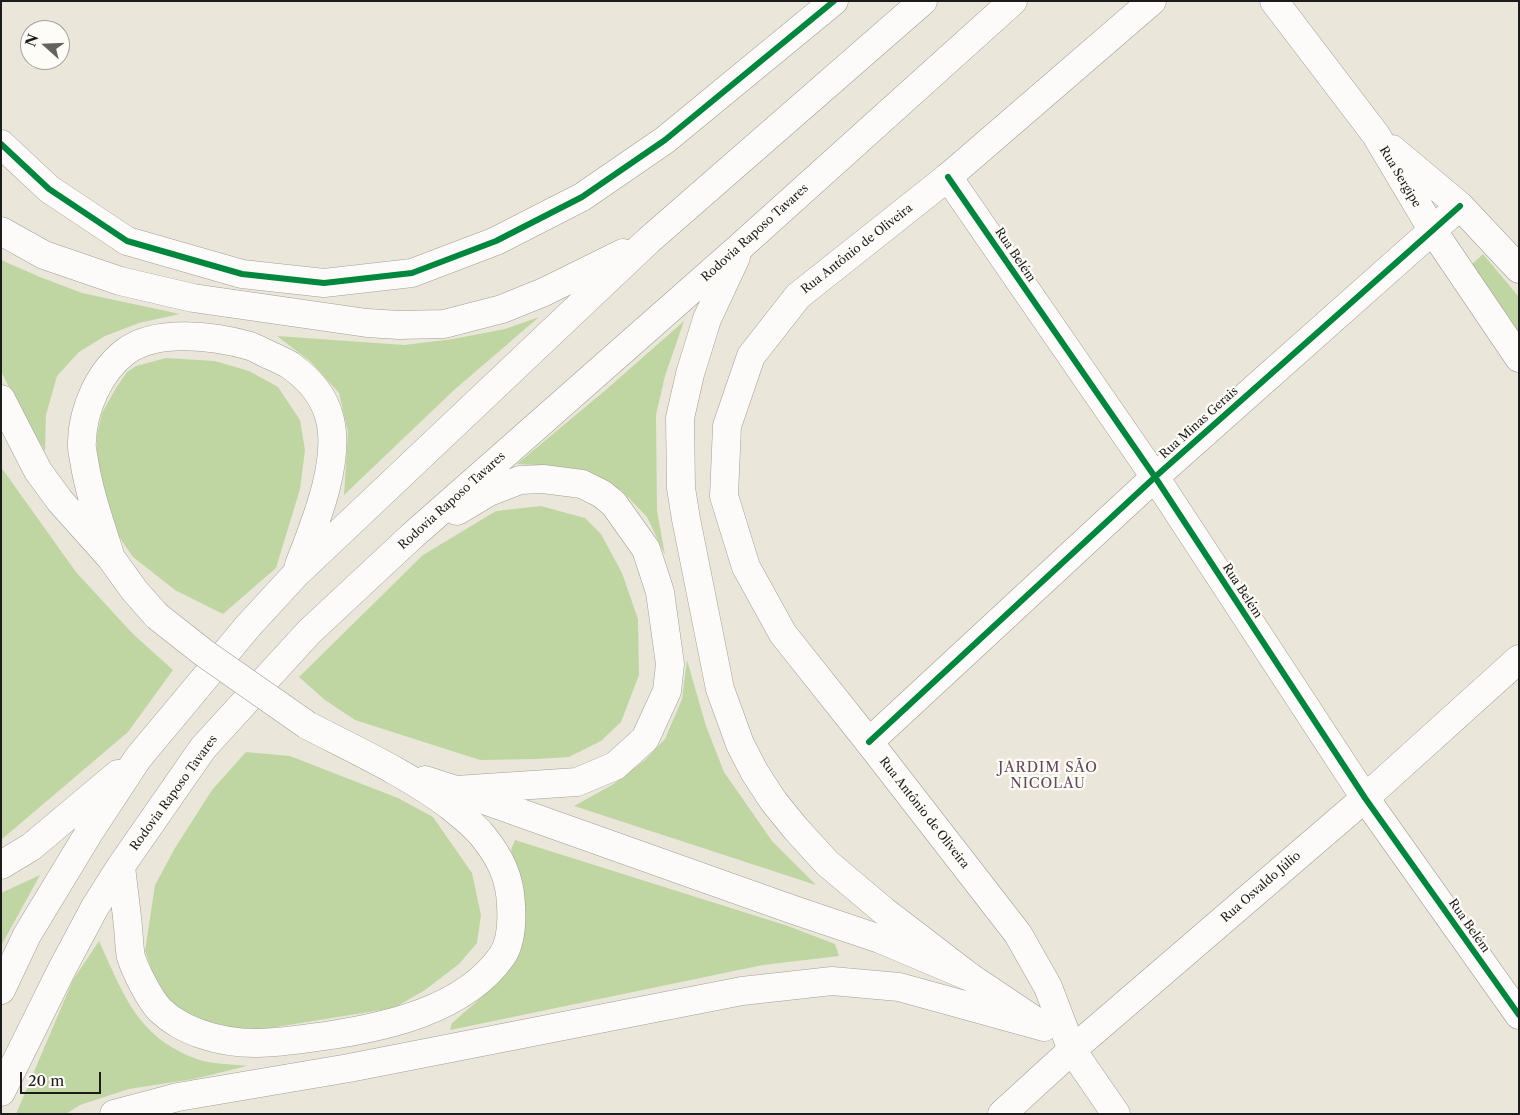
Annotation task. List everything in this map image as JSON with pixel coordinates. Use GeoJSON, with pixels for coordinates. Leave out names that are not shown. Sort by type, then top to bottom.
{"type":"FeatureCollection","features":[{"type":"Feature","properties":{"kind":"main road"},"geometry":{"type":"LineString","coordinates":[[1,144],[50,189],[127,241],[242,274],[324,283],[412,273],[496,241],[582,197],[665,140],[834,1]]}},
{"type":"Feature","properties":{"kind":"main road"},"geometry":{"type":"LineString","coordinates":[[1,990],[27,935],[90,830],[138,758],[249,626],[296,574],[649,240],[923,1]]}},
{"type":"Feature","properties":{"kind":"main road","name":"Rodovia Raposo Tavares"},"geometry":{"type":"LineString","coordinates":[[1,1092],[95,907],[121,866],[203,748],[309,632],[412,536],[742,246],[1013,1]]}},
{"type":"Feature","properties":{"kind":"main road","name":"Rua Antônio de Oliveira"},"geometry":{"type":"LineString","coordinates":[[1072,1050],[1048,987],[1018,934],[870,742],[783,634],[746,567],[724,496],[726,426],[750,356],[798,296],[948,177],[1152,1]]}},
{"type":"Feature","properties":{"kind":"main road","name":"Rua Sergipe"},"geometry":{"type":"LineString","coordinates":[[1274,1],[1376,135],[1433,231],[1519,358]]}},
{"type":"Feature","properties":{"kind":"main road"},"geometry":{"type":"LineString","coordinates":[[1376,135],[1460,206],[1519,269]]}},
{"type":"Feature","properties":{"kind":"main road","name":"Rua Belém"},"geometry":{"type":"LineString","coordinates":[[948,177],[1154,478],[1365,798],[1519,1016]]}},
{"type":"Feature","properties":{"kind":"main road","name":"Rua Minas Gerais"},"geometry":{"type":"LineString","coordinates":[[870,742],[1154,478],[1460,206]]}},
{"type":"Feature","properties":{"kind":"main road"},"geometry":{"type":"LineString","coordinates":[[1,231],[44,256],[120,281],[202,299],[367,324],[399,326],[444,324],[502,309],[544,292],[649,240]]}},
{"type":"Feature","properties":{"kind":"main road"},"geometry":{"type":"LineString","coordinates":[[742,246],[707,319],[690,374],[680,418],[681,488],[687,528],[720,689],[740,744],[755,773],[774,802],[827,863],[884,911],[970,977],[1044,1027],[1072,1050],[1116,1114]]}},
{"type":"Feature","properties":{"kind":"main road"},"geometry":{"type":"LineString","coordinates":[[111,558],[86,474],[82,442],[87,410],[98,384],[113,364],[126,351],[145,342],[183,336],[209,337],[251,347],[290,365],[315,387],[329,416],[333,448],[326,486],[313,530],[296,574]]}},
{"type":"Feature","properties":{"kind":"main road"},"geometry":{"type":"LineString","coordinates":[[1,399],[38,471],[60,501],[111,558],[134,590],[157,616],[204,653],[307,725],[396,771],[438,798],[482,834],[502,863],[510,887],[512,912],[510,934],[503,955],[476,984],[436,1006],[398,1022],[340,1034],[271,1043],[247,1044],[214,1038],[180,1026],[159,1009],[148,992],[131,957],[121,866]]}},
{"type":"Feature","properties":{"kind":"main road"},"geometry":{"type":"LineString","coordinates":[[1,445],[38,471]]}},
{"type":"Feature","properties":{"kind":"main road"},"geometry":{"type":"LineString","coordinates":[[412,536],[489,492],[520,480],[543,479],[582,484],[602,494],[614,504],[628,522],[646,549],[660,592],[670,664],[667,691],[645,739],[615,766],[577,782],[456,790]]}},
{"type":"Feature","properties":{"kind":"main road","name":"Rua Osvaldo Júlio"},"geometry":{"type":"LineString","coordinates":[[1002,1114],[1072,1050],[1365,798],[1519,659]]}},
{"type":"Feature","properties":{"kind":"main road"},"geometry":{"type":"LineString","coordinates":[[1,865],[31,846],[138,758]]}},
{"type":"Feature","properties":{"kind":"main road"},"geometry":{"type":"LineString","coordinates":[[396,771],[456,790],[880,939],[970,977]]}},
{"type":"Feature","properties":{"kind":"main road"},"geometry":{"type":"LineString","coordinates":[[114,1114],[178,1097],[348,1068],[742,992],[832,981],[899,987],[1044,1027]]}},
{"type":"Feature","properties":{"kind":"green space"},"geometry":{"type":"Polygon","coordinates":[[[1483,254],[1519,297],[1519,337],[1469,267],[1483,254]]]}},
{"type":"Feature","properties":{"kind":"green space"},"geometry":{"type":"Polygon","coordinates":[[[1,260],[82,293],[180,314],[139,323],[105,336],[79,352],[57,376],[46,415],[45,451],[23,416],[1,371],[1,260]]]}},
{"type":"Feature","properties":{"kind":"green space"},"geometry":{"type":"Polygon","coordinates":[[[539,317],[453,391],[344,495],[348,432],[339,393],[311,362],[277,336],[404,345],[453,339],[505,329],[539,317]]]}},
{"type":"Feature","properties":{"kind":"green space"},"geometry":{"type":"Polygon","coordinates":[[[684,321],[665,376],[656,415],[657,511],[665,555],[647,517],[621,490],[586,473],[551,466],[517,464],[684,321]]]}},
{"type":"Feature","properties":{"kind":"green space"},"geometry":{"type":"Polygon","coordinates":[[[166,358],[215,361],[249,371],[278,387],[300,420],[305,450],[300,489],[276,568],[223,614],[175,590],[133,557],[115,531],[97,471],[97,435],[102,413],[116,388],[127,372],[136,366],[166,358]]]}},
{"type":"Feature","properties":{"kind":"green space"},"geometry":{"type":"Polygon","coordinates":[[[1,467],[76,572],[132,633],[173,670],[128,732],[1,840],[1,467]]]}},
{"type":"Feature","properties":{"kind":"green space"},"geometry":{"type":"Polygon","coordinates":[[[541,506],[585,518],[601,534],[622,573],[638,619],[639,675],[621,722],[601,741],[569,757],[480,760],[355,720],[325,700],[299,677],[423,555],[496,511],[541,506]]]}},
{"type":"Feature","properties":{"kind":"green space"},"geometry":{"type":"Polygon","coordinates":[[[687,660],[706,726],[724,772],[772,841],[816,885],[574,806],[612,785],[645,760],[665,739],[682,699],[687,660]]]}},
{"type":"Feature","properties":{"kind":"green space"},"geometry":{"type":"Polygon","coordinates":[[[246,752],[290,756],[398,798],[433,817],[472,873],[481,915],[477,943],[459,964],[425,990],[394,1008],[245,1032],[210,1026],[184,1014],[166,999],[157,985],[145,951],[155,885],[175,848],[212,790],[246,752]]]}},
{"type":"Feature","properties":{"kind":"green space"},"geometry":{"type":"Polygon","coordinates":[[[515,840],[788,926],[835,944],[839,956],[763,965],[450,1030],[452,1023],[483,996],[509,964],[521,883],[511,850],[515,840]]]}},
{"type":"Feature","properties":{"kind":"green space"},"geometry":{"type":"Polygon","coordinates":[[[40,875],[1,946],[1,893],[40,875]]]}},
{"type":"Feature","properties":{"kind":"green space"},"geometry":{"type":"Polygon","coordinates":[[[99,941],[125,996],[146,1026],[160,1039],[177,1050],[202,1061],[247,1066],[194,1079],[129,1089],[80,1105],[66,1114],[16,1114],[73,980],[99,941]]]}},
{"type":"Feature","properties":{"kind":"cycle path"},"geometry":{"type":"LineString","coordinates":[[1,144],[49,189],[127,241],[242,274],[324,283],[412,273],[496,241],[582,197],[665,140],[834,1]]}},
{"type":"Feature","properties":{"kind":"cycle path"},"geometry":{"type":"LineString","coordinates":[[948,177],[1155,477],[1365,798],[1519,1015]]}},
{"type":"Feature","properties":{"kind":"cycle path"},"geometry":{"type":"LineString","coordinates":[[869,742],[1155,477],[1460,206]]}},
{"type":"Feature","properties":{"kind":"district","name":"JARDIM SÃO NICOLAU"},"geometry":{"type":"Point","coordinates":[1048,776]}}]}
